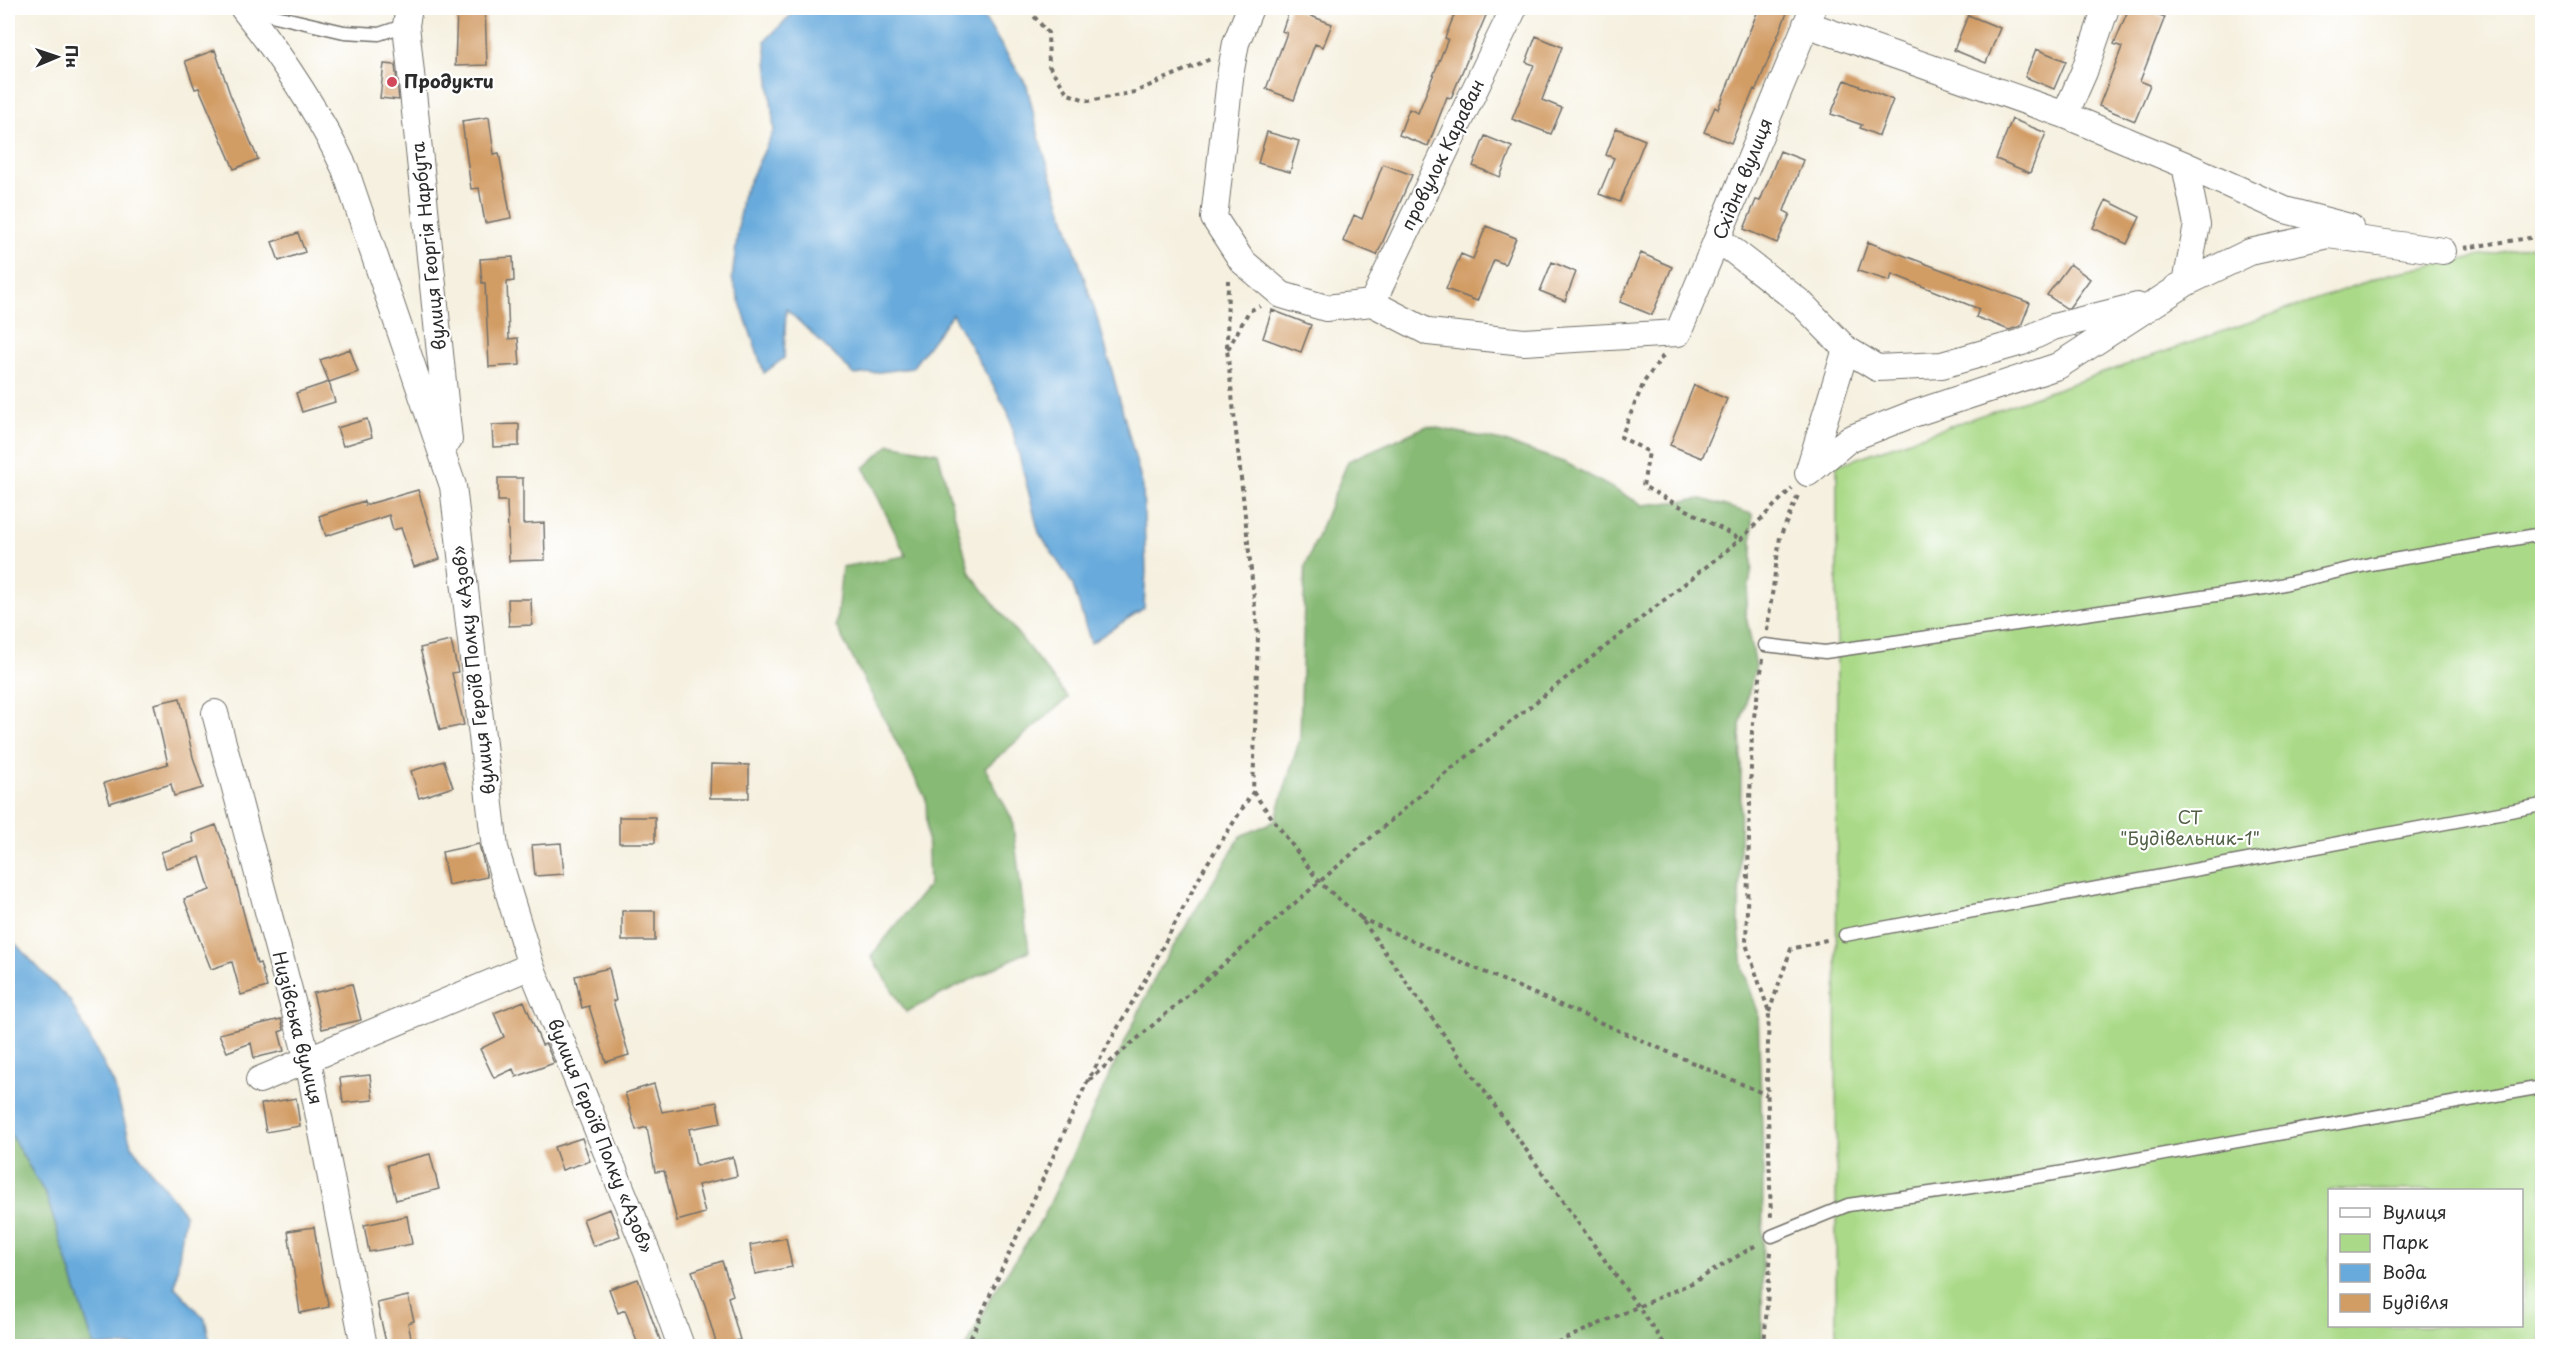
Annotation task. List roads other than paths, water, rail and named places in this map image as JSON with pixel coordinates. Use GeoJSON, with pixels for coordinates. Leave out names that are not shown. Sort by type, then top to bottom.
{"type":"FeatureCollection","features":[{"type":"Feature","properties":{"kind":"street","name":"вулиця Героїв Полку «Азов»"},"geometry":{"type":"LineString","coordinates":[[244,8],[300,85],[324,125],[345,169],[453,486],[495,848],[531,966],[647,1252],[681,1347]]}},
{"type":"Feature","properties":{"kind":"street"},"geometry":{"type":"LineString","coordinates":[[1250,8],[1236,43],[1231,70],[1214,218],[1242,261],[1282,295],[1326,308],[1372,303]]}},
{"type":"Feature","properties":{"kind":"street","name":"провулок Караван"},"geometry":{"type":"LineString","coordinates":[[1372,303],[1515,8]]}},
{"type":"Feature","properties":{"kind":"street"},"geometry":{"type":"LineString","coordinates":[[2065,115],[2084,72],[2106,8]]}},
{"type":"Feature","properties":{"kind":"street","name":"вулиця Георгія Нарбута"},"geometry":{"type":"LineString","coordinates":[[408,16],[453,486]]}},
{"type":"Feature","properties":{"kind":"street","name":"Східна вулиця"},"geometry":{"type":"LineString","coordinates":[[1372,303],[1428,332],[1514,341],[1678,333],[1810,16],[2065,115],[2285,210],[2443,251],[2328,235],[2250,252],[2186,283]]}},
{"type":"Feature","properties":{"kind":"street"},"geometry":{"type":"LineString","coordinates":[[1846,349],[1808,473],[1849,439],[1910,415],[2058,366],[2186,283],[2197,225],[2185,165]]}},
{"type":"Feature","properties":{"kind":"street"},"geometry":{"type":"LineString","coordinates":[[1718,239],[1801,303],[1846,349],[1877,368],[1942,365],[2022,342],[2053,327],[2128,310],[2186,283]]}},
{"type":"Feature","properties":{"kind":"street","name":"Низівська вулиця"},"geometry":{"type":"LineString","coordinates":[[215,713],[308,1061],[364,1347]]}},
{"type":"Feature","properties":{"kind":"street"},"geometry":{"type":"LineString","coordinates":[[259,1080],[531,966]]}},
{"type":"Feature","properties":{"kind":"lane"},"geometry":{"type":"LineString","coordinates":[[244,8],[345,32],[379,34],[408,16]]}},
{"type":"Feature","properties":{"kind":"lane"},"geometry":{"type":"LineString","coordinates":[[1765,645],[1826,652],[2271,587],[2370,564],[2542,534]]}},
{"type":"Feature","properties":{"kind":"lane"},"geometry":{"type":"LineString","coordinates":[[1845,934],[2542,805]]}},
{"type":"Feature","properties":{"kind":"lane"},"geometry":{"type":"LineString","coordinates":[[1772,1236],[1848,1205],[2013,1181],[2542,1087]]}},
{"type":"Feature","properties":{"kind":"water"},"geometry":{"type":"Polygon","coordinates":[[[798,8],[978,8],[1027,86],[1040,141],[1101,330],[1143,487],[1146,571],[1144,608],[1091,643],[1072,583],[1039,533],[1008,412],[952,314],[912,368],[855,375],[786,309],[784,358],[764,373],[732,279],[742,197],[774,130],[765,41],[798,8]]]}},
{"type":"Feature","properties":{"kind":"water"},"geometry":{"type":"Polygon","coordinates":[[[8,936],[70,1001],[114,1084],[131,1145],[185,1214],[175,1287],[205,1319],[211,1346],[94,1346],[46,1195],[8,1130],[8,936]]]}},
{"type":"Feature","properties":{"kind":"place","name":"Продукти"},"geometry":{"type":"Point","coordinates":[392,82]}},
{"type":"Feature","properties":{"kind":"park label","name":"СТ \"Будівельник-1\""},"geometry":{"type":"Point","coordinates":[2190,828]}}]}
